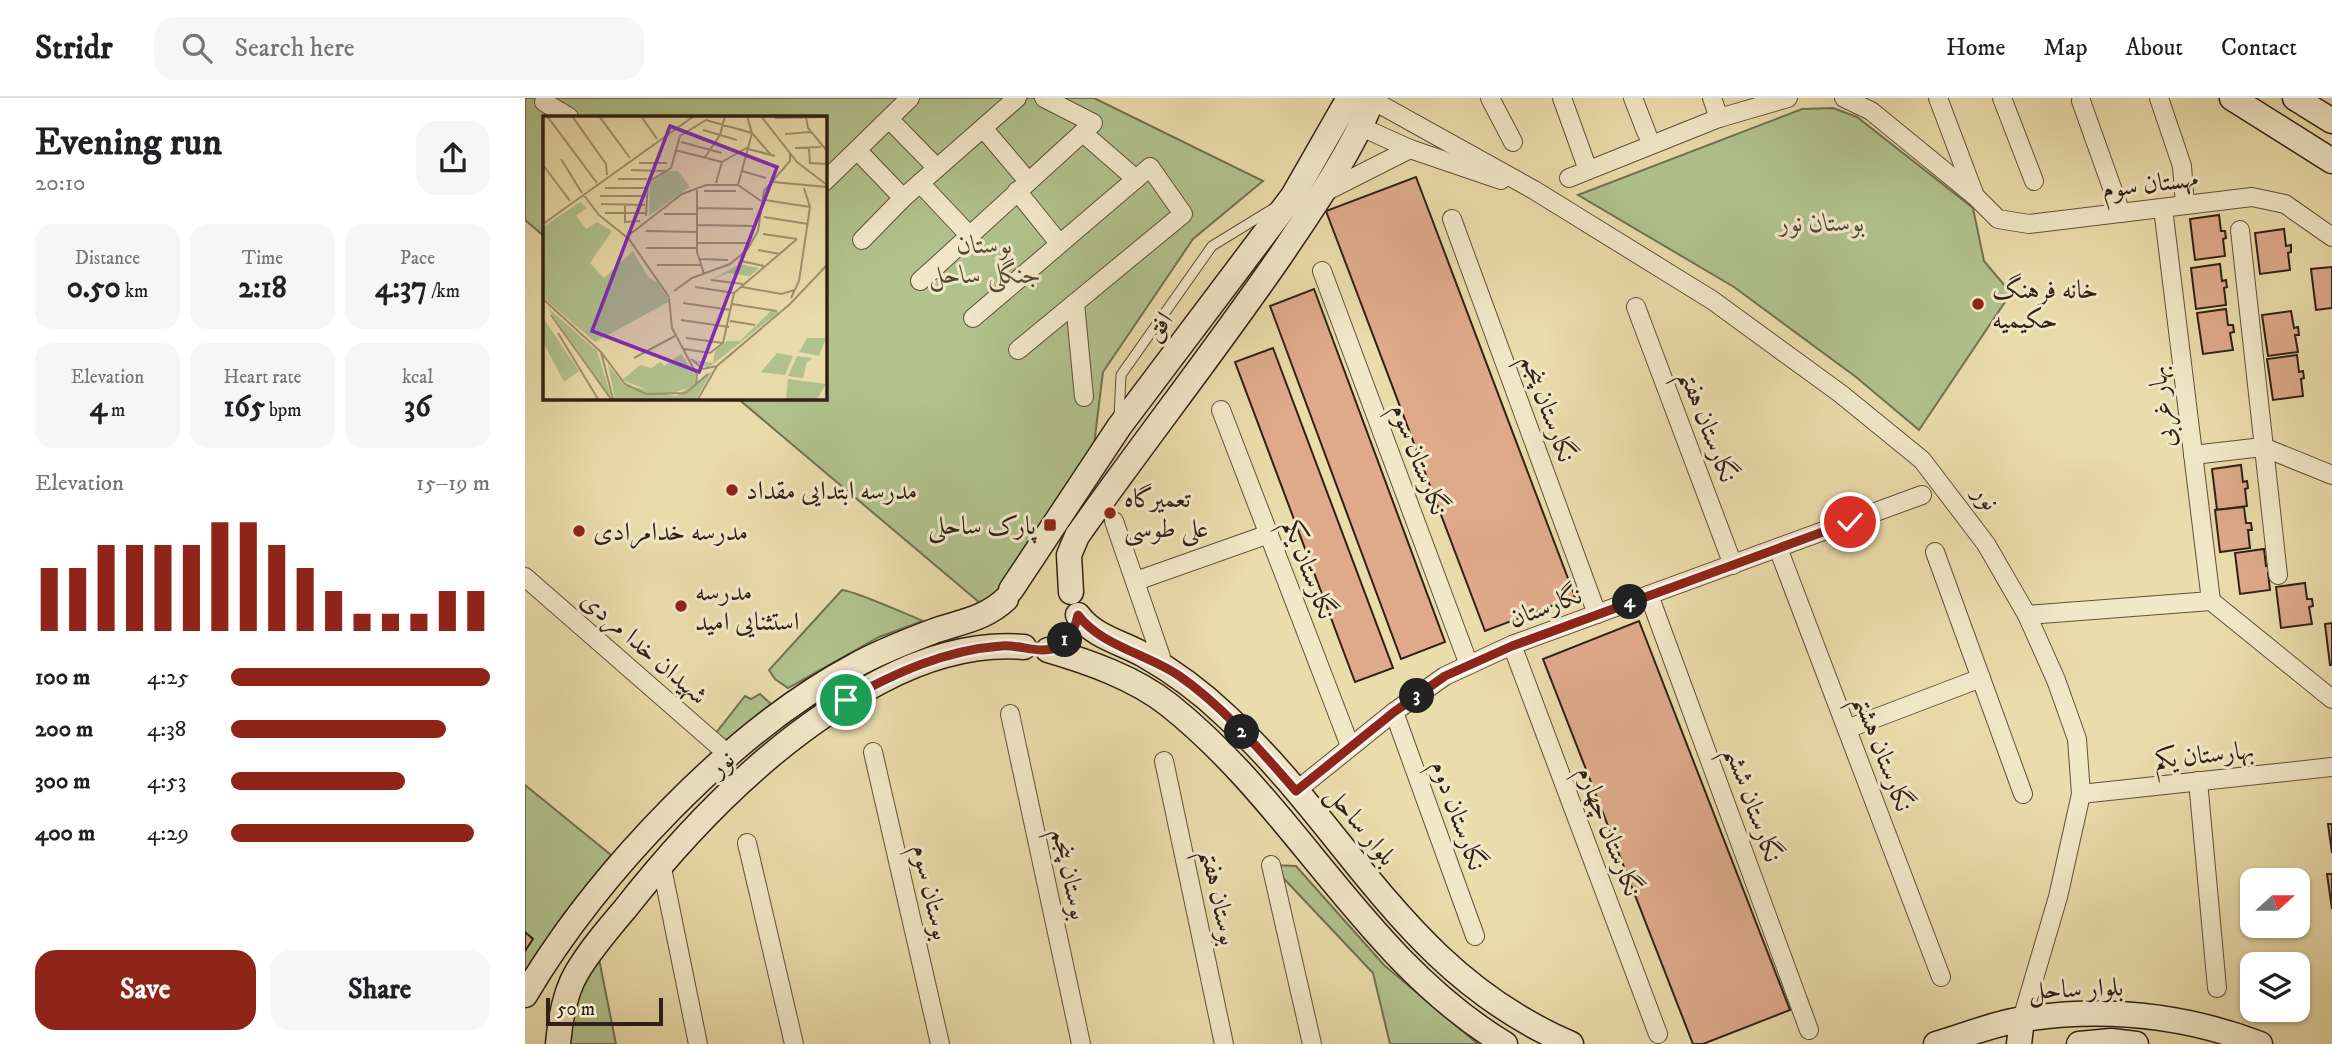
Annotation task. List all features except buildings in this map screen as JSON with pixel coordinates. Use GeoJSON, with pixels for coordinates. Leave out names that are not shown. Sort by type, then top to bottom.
{"type":"FeatureCollection","features":[{"type":"Feature","properties":{"kind":"main road"},"geometry":{"type":"LineString","coordinates":[[2232,98],[2332,161]]}},
{"type":"Feature","properties":{"kind":"main road"},"geometry":{"type":"LineString","coordinates":[[2295,98],[2332,121]]}},
{"type":"Feature","properties":{"kind":"main road"},"geometry":{"type":"LineString","coordinates":[[1036,649],[1069,638],[1074,603],[1069,555],[1077,536],[1147,437],[1219,346],[1320,195],[1360,106]]}},
{"type":"Feature","properties":{"kind":"main road","name":"افق"},"geometry":{"type":"LineString","coordinates":[[1008,594],[1119,427],[1360,106]]}},
{"type":"Feature","properties":{"kind":"main road"},"geometry":{"type":"LineString","coordinates":[[1074,603],[1062,583],[1040,576],[1029,578],[1008,594],[1003,610],[1007,631],[1036,649],[1087,661],[1167,703],[1234,766],[1374,934],[1427,988],[1504,1044]]}},
{"type":"Feature","properties":{"kind":"main road","name":"نور"},"geometry":{"type":"LineString","coordinates":[[525,995],[576,920],[641,843],[730,756],[783,712],[856,665],[936,631],[986,615],[1008,594]]}},
{"type":"Feature","properties":{"kind":"main road","name":"بلوار ساحل"},"geometry":{"type":"LineString","coordinates":[[1074,603],[1086,626],[1178,675],[1225,714],[1296,791],[1398,916],[1444,964],[1496,1005],[1571,1044]]}},
{"type":"Feature","properties":{"kind":"main road","name":"نور"},"geometry":{"type":"LineString","coordinates":[[558,1044],[560,1024],[575,974],[661,863],[731,793],[790,741],[846,700],[883,680],[944,655],[1003,645],[1036,649]]}},
{"type":"Feature","properties":{"kind":"main road"},"geometry":{"type":"LineString","coordinates":[[641,843],[661,863]]}},
{"type":"Feature","properties":{"kind":"main road"},"geometry":{"type":"LineString","coordinates":[[538,1044],[575,974]]}},
{"type":"Feature","properties":{"kind":"main road"},"geometry":{"type":"LineString","coordinates":[[1496,1005],[1504,1044]]}},
{"type":"Feature","properties":{"kind":"main road","name":"بلوار ساحل"},"geometry":{"type":"LineString","coordinates":[[1936,1044],[2022,1019],[2111,1012],[2198,1024],[2260,1044]]}},
{"type":"Feature","properties":{"kind":"main road"},"geometry":{"type":"LineString","coordinates":[[2019,1044],[2022,1019]]}},
{"type":"Feature","properties":{"kind":"main road","name":"بلوار ساحل"},"geometry":{"type":"LineString","coordinates":[[2080,1044],[2111,1041],[2136,1044]]}},
{"type":"Feature","properties":{"kind":"street"},"geometry":{"type":"LineString","coordinates":[[826,180],[910,98]]}},
{"type":"Feature","properties":{"kind":"street"},"geometry":{"type":"LineString","coordinates":[[862,240],[903,198],[1017,98]]}},
{"type":"Feature","properties":{"kind":"street"},"geometry":{"type":"LineString","coordinates":[[920,281],[1093,123],[1044,98]]}},
{"type":"Feature","properties":{"kind":"street"},"geometry":{"type":"LineString","coordinates":[[1490,98],[1513,142]]}},
{"type":"Feature","properties":{"kind":"street"},"geometry":{"type":"LineString","coordinates":[[1562,98],[1588,170]]}},
{"type":"Feature","properties":{"kind":"street"},"geometry":{"type":"LineString","coordinates":[[1633,98],[1647,134]]}},
{"type":"Feature","properties":{"kind":"street"},"geometry":{"type":"LineString","coordinates":[[1711,98],[1719,118]]}},
{"type":"Feature","properties":{"kind":"street"},"geometry":{"type":"LineString","coordinates":[[1569,178],[1719,118],[1788,98]]}},
{"type":"Feature","properties":{"kind":"street","name":"مهستان سوم"},"geometry":{"type":"LineString","coordinates":[[1844,98],[1871,111],[1975,196],[1998,219],[2013,224],[2252,197],[2285,204],[2332,237]]}},
{"type":"Feature","properties":{"kind":"street"},"geometry":{"type":"LineString","coordinates":[[1938,98],[1975,196]]}},
{"type":"Feature","properties":{"kind":"street"},"geometry":{"type":"LineString","coordinates":[[2001,98],[2034,181]]}},
{"type":"Feature","properties":{"kind":"street"},"geometry":{"type":"LineString","coordinates":[[2159,98],[2182,166],[2185,205]]}},
{"type":"Feature","properties":{"kind":"street"},"geometry":{"type":"LineString","coordinates":[[2081,101],[2120,213]]}},
{"type":"Feature","properties":{"kind":"street"},"geometry":{"type":"LineString","coordinates":[[544,102],[567,116]]}},
{"type":"Feature","properties":{"kind":"street"},"geometry":{"type":"LineString","coordinates":[[1360,106],[1410,149],[1534,190]]}},
{"type":"Feature","properties":{"kind":"street"},"geometry":{"type":"LineString","coordinates":[[1360,106],[1534,190]]}},
{"type":"Feature","properties":{"kind":"street"},"geometry":{"type":"LineString","coordinates":[[889,119],[937,167]]}},
{"type":"Feature","properties":{"kind":"street"},"geometry":{"type":"LineString","coordinates":[[983,128],[1059,243]]}},
{"type":"Feature","properties":{"kind":"street"},"geometry":{"type":"LineString","coordinates":[[1083,133],[1136,179]]}},
{"type":"Feature","properties":{"kind":"street"},"geometry":{"type":"LineString","coordinates":[[1320,195],[1410,149]]}},
{"type":"Feature","properties":{"kind":"street"},"geometry":{"type":"LineString","coordinates":[[857,150],[903,198]]}},
{"type":"Feature","properties":{"kind":"street"},"geometry":{"type":"LineString","coordinates":[[973,318],[1150,167],[1183,214],[1018,350]]}},
{"type":"Feature","properties":{"kind":"street"},"geometry":{"type":"LineString","coordinates":[[920,183],[969,235]]}},
{"type":"Feature","properties":{"kind":"street","name":"نور"},"geometry":{"type":"LineString","coordinates":[[1534,190],[1712,300],[1841,394],[1922,460],[1986,544],[2027,615],[2056,680],[2077,739],[2081,794],[2059,897],[2022,1019]]}},
{"type":"Feature","properties":{"kind":"street","name":"بهار غربی"},"geometry":{"type":"LineString","coordinates":[[2163,208],[2211,601]]}},
{"type":"Feature","properties":{"kind":"street","name":"نگارستان پنجم"},"geometry":{"type":"LineString","coordinates":[[1451,219],[1597,614]]}},
{"type":"Feature","properties":{"kind":"street"},"geometry":{"type":"LineString","coordinates":[[2240,230],[2278,575]]}},
{"type":"Feature","properties":{"kind":"street","name":"نگارستان سوم"},"geometry":{"type":"LineString","coordinates":[[1322,271],[1469,665]]}},
{"type":"Feature","properties":{"kind":"street"},"geometry":{"type":"LineString","coordinates":[[1075,303],[1084,397]]}},
{"type":"Feature","properties":{"kind":"street","name":"نگارستان هفتم"},"geometry":{"type":"LineString","coordinates":[[1636,307],[1733,565]]}},
{"type":"Feature","properties":{"kind":"street","name":"نگارستان یکم"},"geometry":{"type":"LineString","coordinates":[[1221,410],[1350,746]]}},
{"type":"Feature","properties":{"kind":"street"},"geometry":{"type":"LineString","coordinates":[[2193,455],[2263,447],[2332,475]]}},
{"type":"Feature","properties":{"kind":"street","name":"نگارستان"},"geometry":{"type":"LineString","coordinates":[[1296,791],[1394,712],[1445,676],[1512,646],[1921,495]]}},
{"type":"Feature","properties":{"kind":"street"},"geometry":{"type":"LineString","coordinates":[[1114,521],[1161,657]]}},
{"type":"Feature","properties":{"kind":"street"},"geometry":{"type":"LineString","coordinates":[[1136,581],[1269,534]]}},
{"type":"Feature","properties":{"kind":"street","name":"نگارستان هشتم"},"geometry":{"type":"LineString","coordinates":[[1778,548],[1941,977]]}},
{"type":"Feature","properties":{"kind":"street"},"geometry":{"type":"LineString","coordinates":[[1935,552],[2023,793]]}},
{"type":"Feature","properties":{"kind":"street","name":"شهیدان خدا مردی"},"geometry":{"type":"LineString","coordinates":[[525,577],[730,756]]}},
{"type":"Feature","properties":{"kind":"street","name":"نگارستان ششم"},"geometry":{"type":"LineString","coordinates":[[1649,595],[1809,1030]]}},
{"type":"Feature","properties":{"kind":"street"},"geometry":{"type":"LineString","coordinates":[[2027,615],[2211,601],[2332,699]]}},
{"type":"Feature","properties":{"kind":"street","name":"نگارستان چهارم"},"geometry":{"type":"LineString","coordinates":[[1512,646],[1658,1034]]}},
{"type":"Feature","properties":{"kind":"street"},"geometry":{"type":"LineString","coordinates":[[1847,729],[1981,678]]}},
{"type":"Feature","properties":{"kind":"street","name":"نگارستان دوم"},"geometry":{"type":"LineString","coordinates":[[1394,712],[1475,936]]}},
{"type":"Feature","properties":{"kind":"street","name":"بوستان پنجم"},"geometry":{"type":"LineString","coordinates":[[1010,714],[1081,1044]]}},
{"type":"Feature","properties":{"kind":"street","name":"بوستان سوم"},"geometry":{"type":"LineString","coordinates":[[873,752],[940,1044]]}},
{"type":"Feature","properties":{"kind":"street","name":"بوستان هفتم"},"geometry":{"type":"LineString","coordinates":[[1164,761],[1224,1044]]}},
{"type":"Feature","properties":{"kind":"street","name":"بهارستان یکم"},"geometry":{"type":"LineString","coordinates":[[2081,794],[2332,767]]}},
{"type":"Feature","properties":{"kind":"street"},"geometry":{"type":"LineString","coordinates":[[2197,781],[2217,988]]}},
{"type":"Feature","properties":{"kind":"street"},"geometry":{"type":"LineString","coordinates":[[747,843],[794,1044]]}},
{"type":"Feature","properties":{"kind":"street"},"geometry":{"type":"LineString","coordinates":[[661,863],[698,1044]]}},
{"type":"Feature","properties":{"kind":"street"},"geometry":{"type":"LineString","coordinates":[[1271,865],[1312,1044]]}},
{"type":"Feature","properties":{"kind":"lane"},"geometry":{"type":"LineString","coordinates":[[1119,427],[1121,375],[1212,246],[1293,196]]}},
{"type":"Feature","properties":{"kind":"green space","name":"بوستان جنگلی ساحل"},"geometry":{"type":"Polygon","coordinates":[[[525,98],[1094,98],[1263,181],[1193,239],[1103,372],[1092,461],[986,608],[738,399],[826,399],[826,116],[543,116],[543,235],[525,220],[525,98]]]}},
{"type":"Feature","properties":{"kind":"green space","name":"بوستان نور"},"geometry":{"type":"Polygon","coordinates":[[[1833,108],[1857,117],[1973,208],[1984,261],[2011,293],[1919,430],[1856,377],[1734,287],[1578,195],[1802,109],[1833,108]]]}},
{"type":"Feature","properties":{"kind":"green space"},"geometry":{"type":"Polygon","coordinates":[[[842,590],[869,598],[923,621],[879,637],[788,688],[775,679],[769,670],[842,590]]]}},
{"type":"Feature","properties":{"kind":"green space"},"geometry":{"type":"Polygon","coordinates":[[[760,694],[771,704],[725,742],[716,733],[745,696],[751,699],[760,694]]]}},
{"type":"Feature","properties":{"kind":"green space"},"geometry":{"type":"Polygon","coordinates":[[[525,785],[611,855],[563,915],[525,971],[525,785]]]}},
{"type":"Feature","properties":{"kind":"green space"},"geometry":{"type":"Polygon","coordinates":[[[1271,865],[1296,866],[1384,965],[1478,1044],[1390,1044],[1373,973],[1271,865]]]}},
{"type":"Feature","properties":{"kind":"green space"},"geometry":{"type":"Polygon","coordinates":[[[599,959],[616,1044],[563,1044],[568,1010],[599,959]]]}},
{"type":"Feature","properties":{"kind":"place","name":"خانه فرهنگ حکیمیه"},"geometry":{"type":"Point","coordinates":[1978,304]}},
{"type":"Feature","properties":{"kind":"place","name":"مدرسه ابتدایی مقداد"},"geometry":{"type":"Point","coordinates":[732,490]}},
{"type":"Feature","properties":{"kind":"place","name":"تعمیرگاه علی طوسی"},"geometry":{"type":"Point","coordinates":[1110,513]}},
{"type":"Feature","properties":{"kind":"place","name":"پارک ساحلی"},"geometry":{"type":"Point","coordinates":[1050,525]}},
{"type":"Feature","properties":{"kind":"place","name":"مدرسه خدامرادی"},"geometry":{"type":"Point","coordinates":[579,531]}},
{"type":"Feature","properties":{"kind":"place","name":"مدرسه استثنایی امید"},"geometry":{"type":"Point","coordinates":[681,606]}},
{"type":"Feature","properties":{"kind":"route"},"geometry":{"type":"LineString","coordinates":[[846,700],[883,680],[944,655],[1003,645],[1048,650],[1069,638],[1078,615],[1086,626],[1178,675],[1225,714],[1296,791],[1394,712],[1445,676],[1512,646],[1850,522]]}}]}
